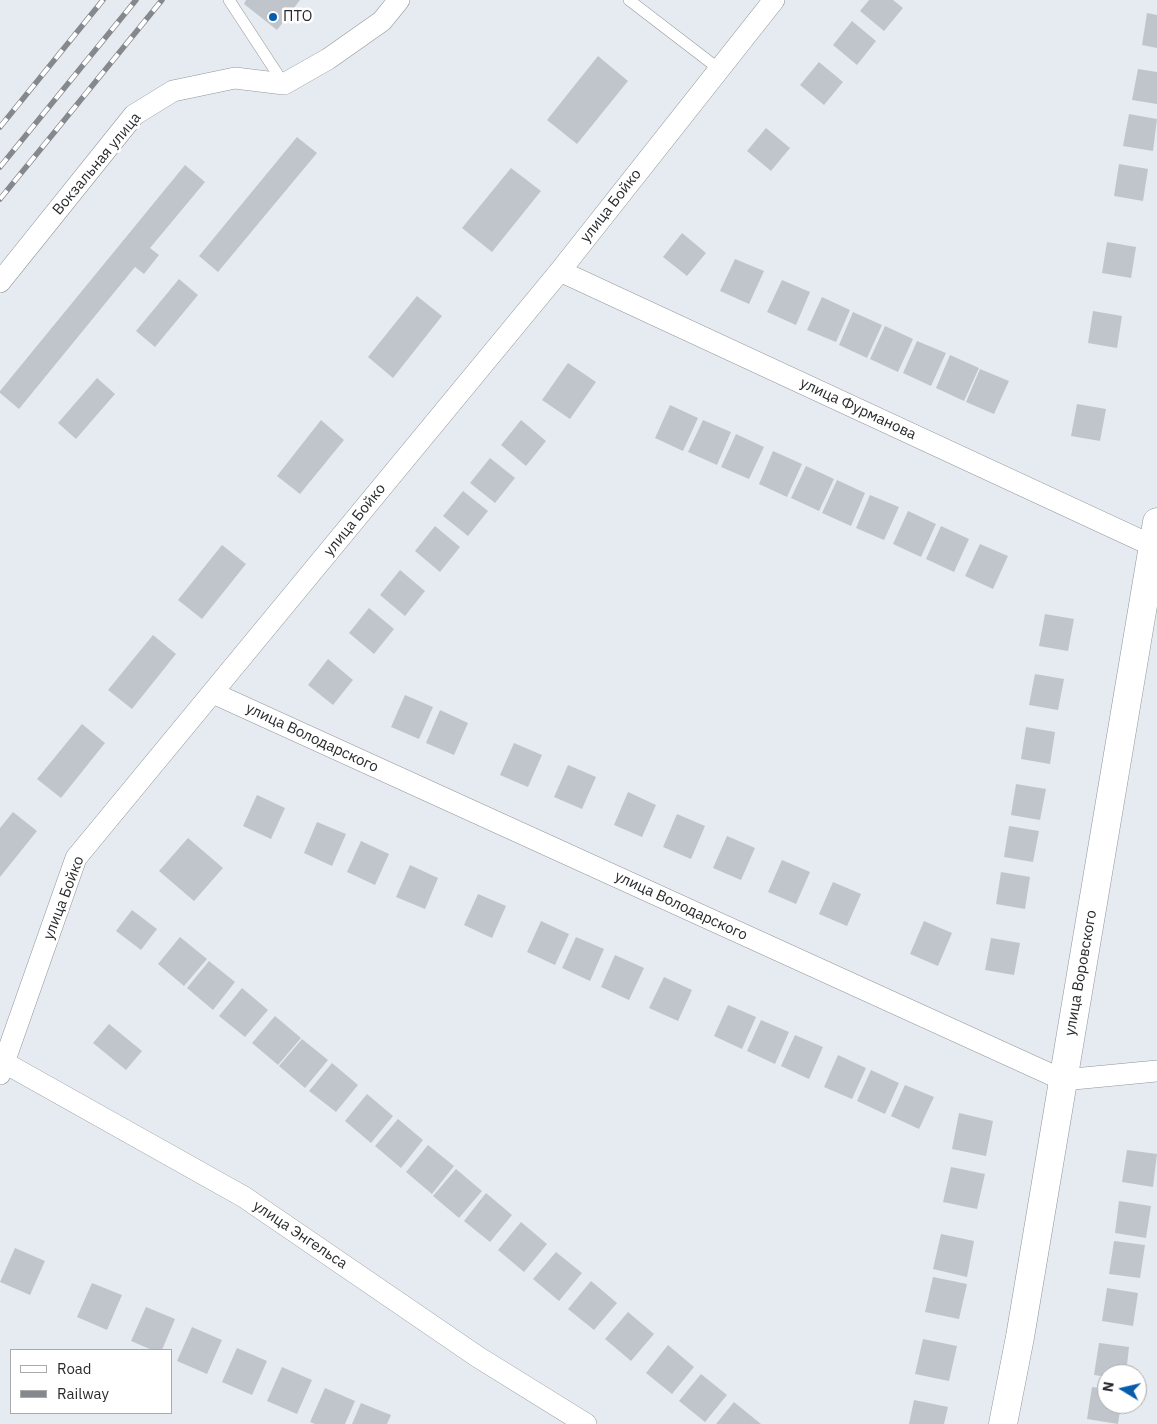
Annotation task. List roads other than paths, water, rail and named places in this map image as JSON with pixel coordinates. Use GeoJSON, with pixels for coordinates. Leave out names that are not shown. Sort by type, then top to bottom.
{"type":"FeatureCollection","features":[{"type":"Feature","properties":{"kind":"street"},"geometry":{"type":"LineString","coordinates":[[284,84],[328,59],[382,21],[399,0]]}},
{"type":"Feature","properties":{"kind":"street","name":"улица Бойко"},"geometry":{"type":"LineString","coordinates":[[2,1068],[76,858],[560,271],[774,0]]}},
{"type":"Feature","properties":{"kind":"street","name":"Вокзальная улица"},"geometry":{"type":"LineString","coordinates":[[0,282],[134,115],[173,91],[235,78],[284,84]]}},
{"type":"Feature","properties":{"kind":"street","name":"улица Фурманова"},"geometry":{"type":"LineString","coordinates":[[560,271],[1156,538]]}},
{"type":"Feature","properties":{"kind":"street","name":"улица Воровского"},"geometry":{"type":"LineString","coordinates":[[1003,1424],[1020,1336],[1156,538]]}},
{"type":"Feature","properties":{"kind":"street","name":"улица Володарского"},"geometry":{"type":"LineString","coordinates":[[213,692],[1063,1080]]}},
{"type":"Feature","properties":{"kind":"street","name":"улица Энгельса"},"geometry":{"type":"LineString","coordinates":[[2,1068],[244,1196],[478,1357],[586,1424]]}},
{"type":"Feature","properties":{"kind":"street"},"geometry":{"type":"LineString","coordinates":[[1063,1080],[1157,1071]]}},
{"type":"Feature","properties":{"kind":"lane"},"geometry":{"type":"LineString","coordinates":[[229,0],[284,84]]}},
{"type":"Feature","properties":{"kind":"lane"},"geometry":{"type":"LineString","coordinates":[[629,0],[719,69]]}},
{"type":"Feature","properties":{"kind":"railway"},"geometry":{"type":"LineString","coordinates":[[0,127],[103,0]]}},
{"type":"Feature","properties":{"kind":"railway"},"geometry":{"type":"LineString","coordinates":[[0,167],[136,0]]}},
{"type":"Feature","properties":{"kind":"railway"},"geometry":{"type":"LineString","coordinates":[[0,199],[162,0]]}},
{"type":"Feature","properties":{"kind":"place","name":"ПТО"},"geometry":{"type":"Point","coordinates":[273,17]}}]}
